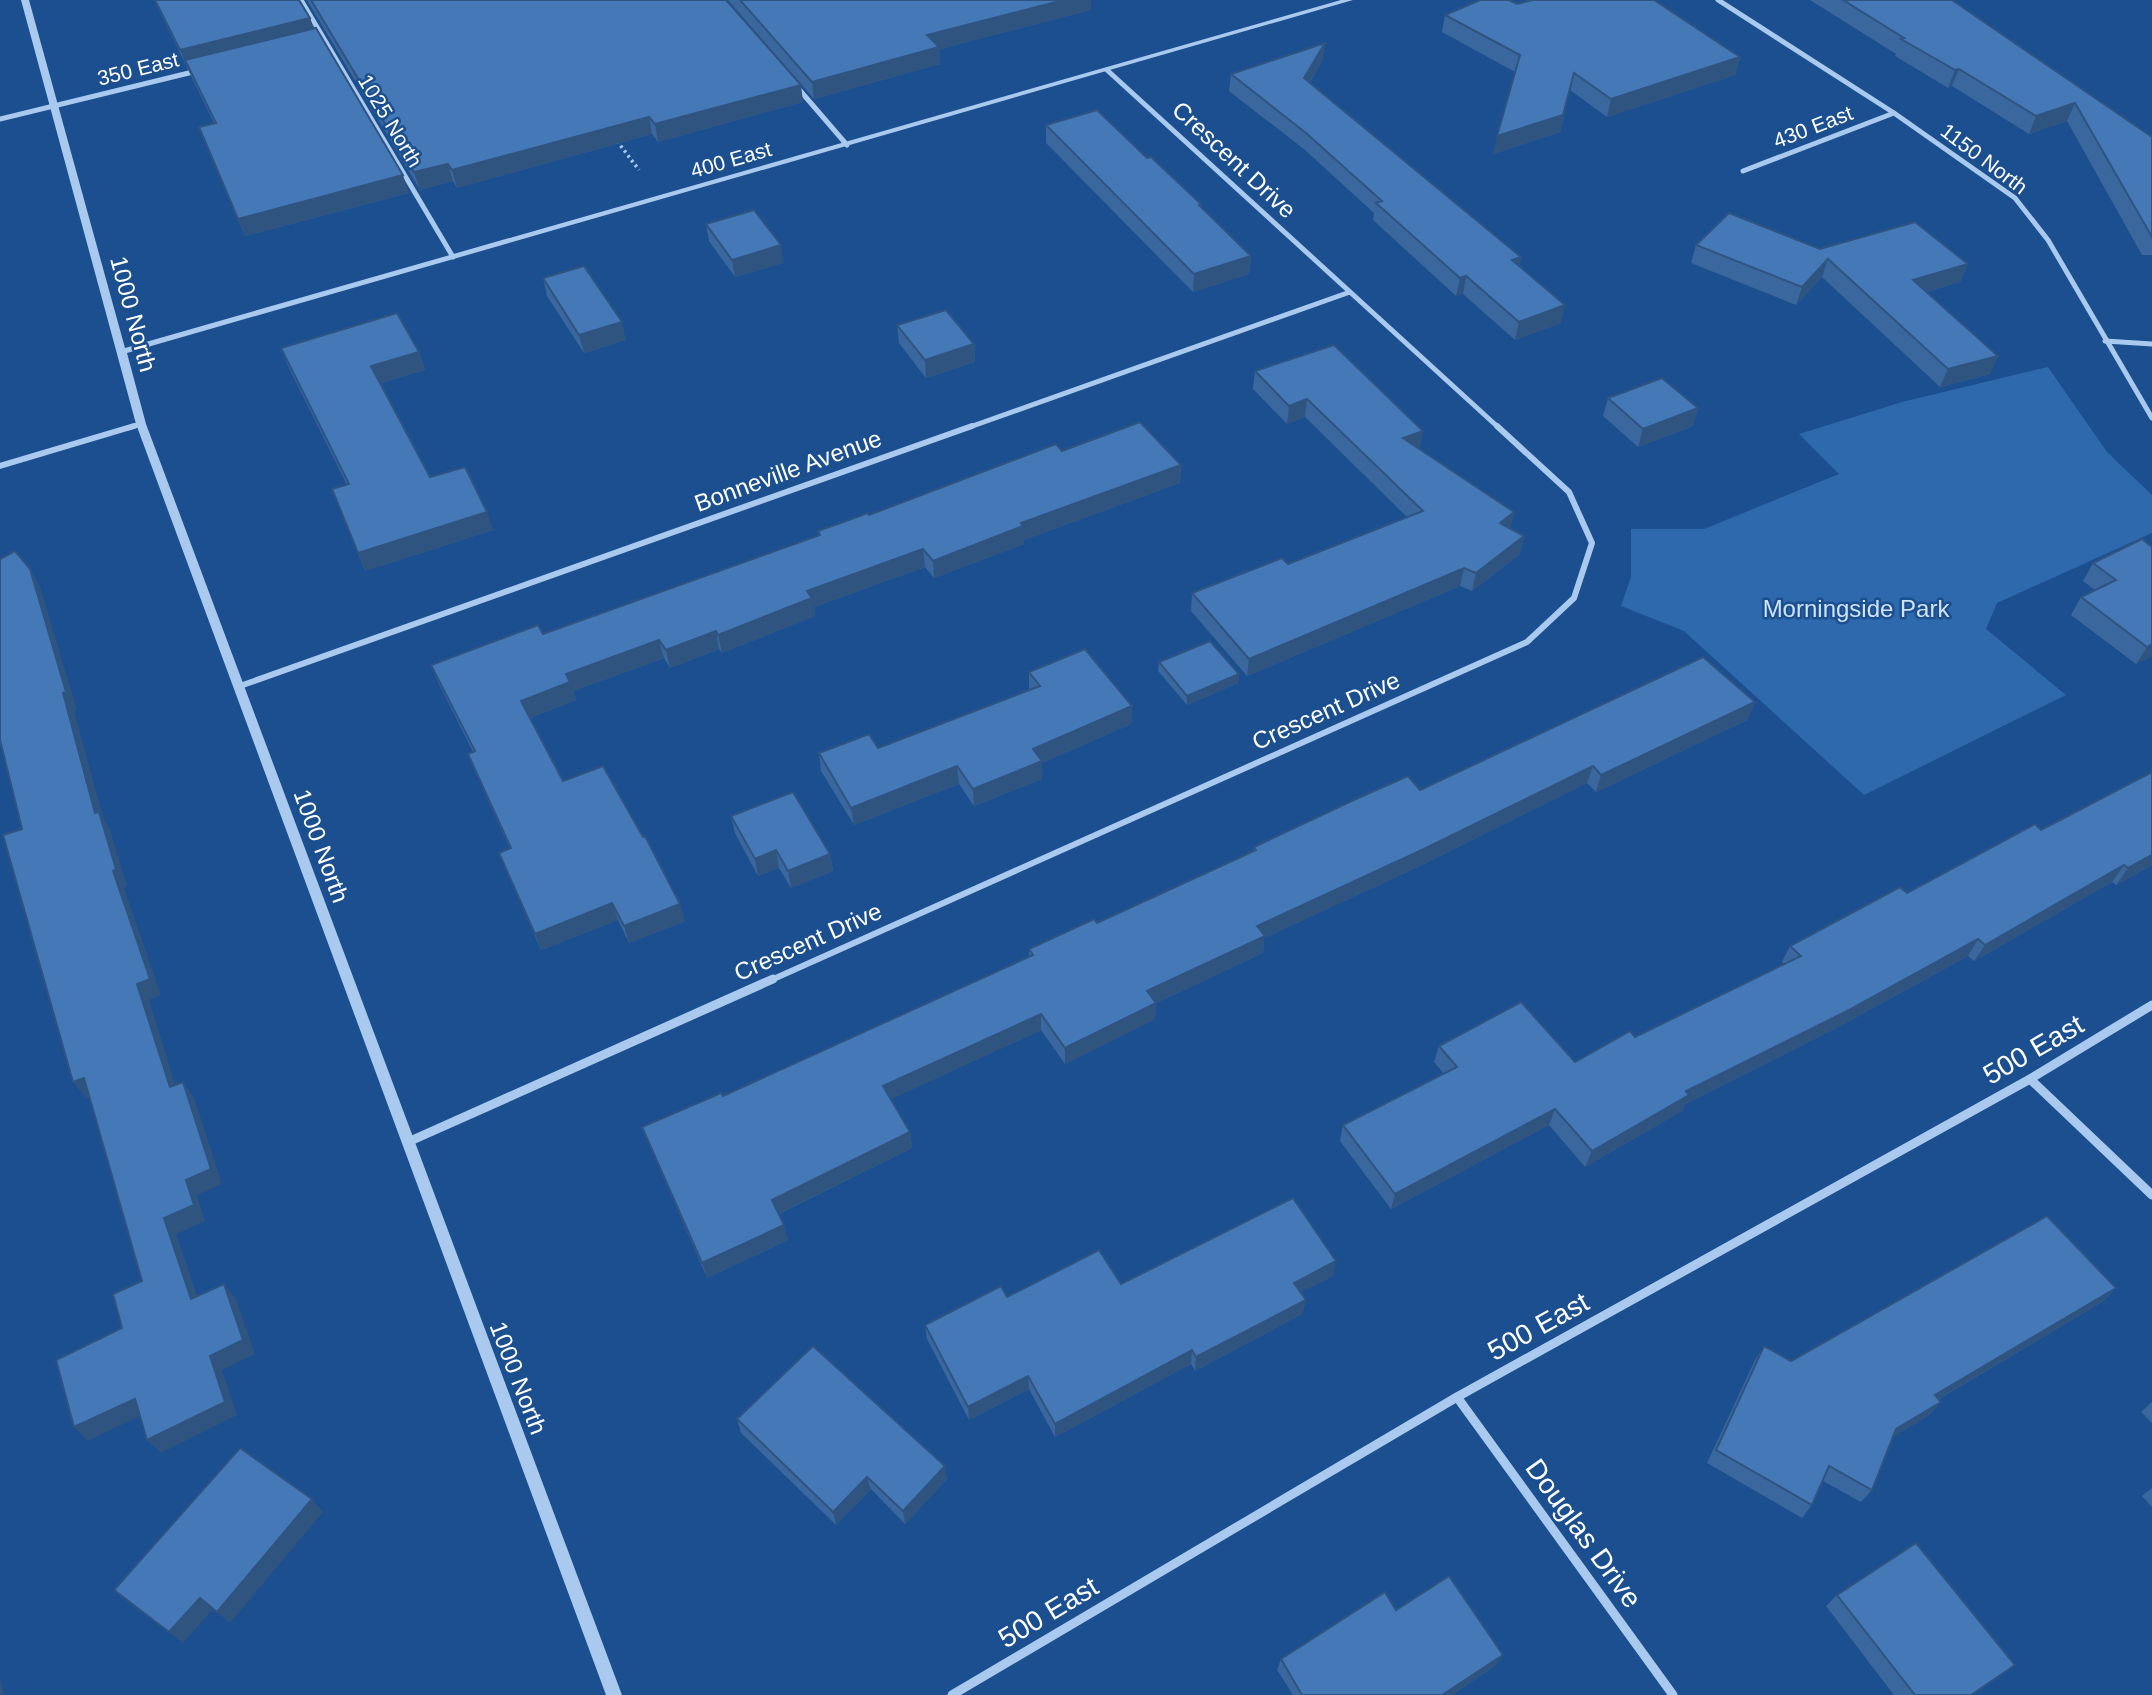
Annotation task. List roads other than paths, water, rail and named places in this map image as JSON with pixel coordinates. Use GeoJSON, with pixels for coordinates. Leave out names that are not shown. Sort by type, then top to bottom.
{"type":"FeatureCollection","features":[{"type":"Feature","properties":{"kind":"street","name":"1000 North"},"geometry":{"type":"LineString","coordinates":[[25,0],[141,424],[612,1694]]}},
{"type":"Feature","properties":{"kind":"street","name":"1025 North"},"geometry":{"type":"LineString","coordinates":[[301,0],[453,257]]}},
{"type":"Feature","properties":{"kind":"street","name":"400 East"},"geometry":{"type":"LineString","coordinates":[[121,352],[1349,0]]}},
{"type":"Feature","properties":{"kind":"street","name":"1150 North"},"geometry":{"type":"LineString","coordinates":[[1718,0],[1894,113],[2015,198],[2048,240],[2152,418]]}},
{"type":"Feature","properties":{"kind":"street"},"geometry":{"type":"LineString","coordinates":[[310,43],[324,40]]}},
{"type":"Feature","properties":{"kind":"street","name":"350 East"},"geometry":{"type":"LineString","coordinates":[[0,118],[202,69]]}},
{"type":"Feature","properties":{"kind":"street","name":"Crescent Drive"},"geometry":{"type":"LineString","coordinates":[[407,1143],[1527,642],[1574,598],[1592,542],[1569,492],[1107,70]]}},
{"type":"Feature","properties":{"kind":"street"},"geometry":{"type":"LineString","coordinates":[[791,80],[847,145]]}},
{"type":"Feature","properties":{"kind":"street","name":"430 East"},"geometry":{"type":"LineString","coordinates":[[1743,172],[1894,113]]}},
{"type":"Feature","properties":{"kind":"street","name":"Bonneville Avenue"},"geometry":{"type":"LineString","coordinates":[[240,686],[1349,292]]}},
{"type":"Feature","properties":{"kind":"street"},"geometry":{"type":"LineString","coordinates":[[2105,341],[2152,344]]}},
{"type":"Feature","properties":{"kind":"street"},"geometry":{"type":"LineString","coordinates":[[0,466],[141,424]]}},
{"type":"Feature","properties":{"kind":"street","name":"500 East"},"geometry":{"type":"LineString","coordinates":[[951,1695],[1457,1397],[2030,1079],[2152,1005]]}},
{"type":"Feature","properties":{"kind":"street"},"geometry":{"type":"LineString","coordinates":[[2030,1079],[2152,1195]]}},
{"type":"Feature","properties":{"kind":"street","name":"Douglas Drive"},"geometry":{"type":"LineString","coordinates":[[1457,1397],[1673,1695]]}},
{"type":"Feature","properties":{"kind":"park label","name":"Morningside Park"},"geometry":{"type":"Point","coordinates":[1856,609]}}]}
